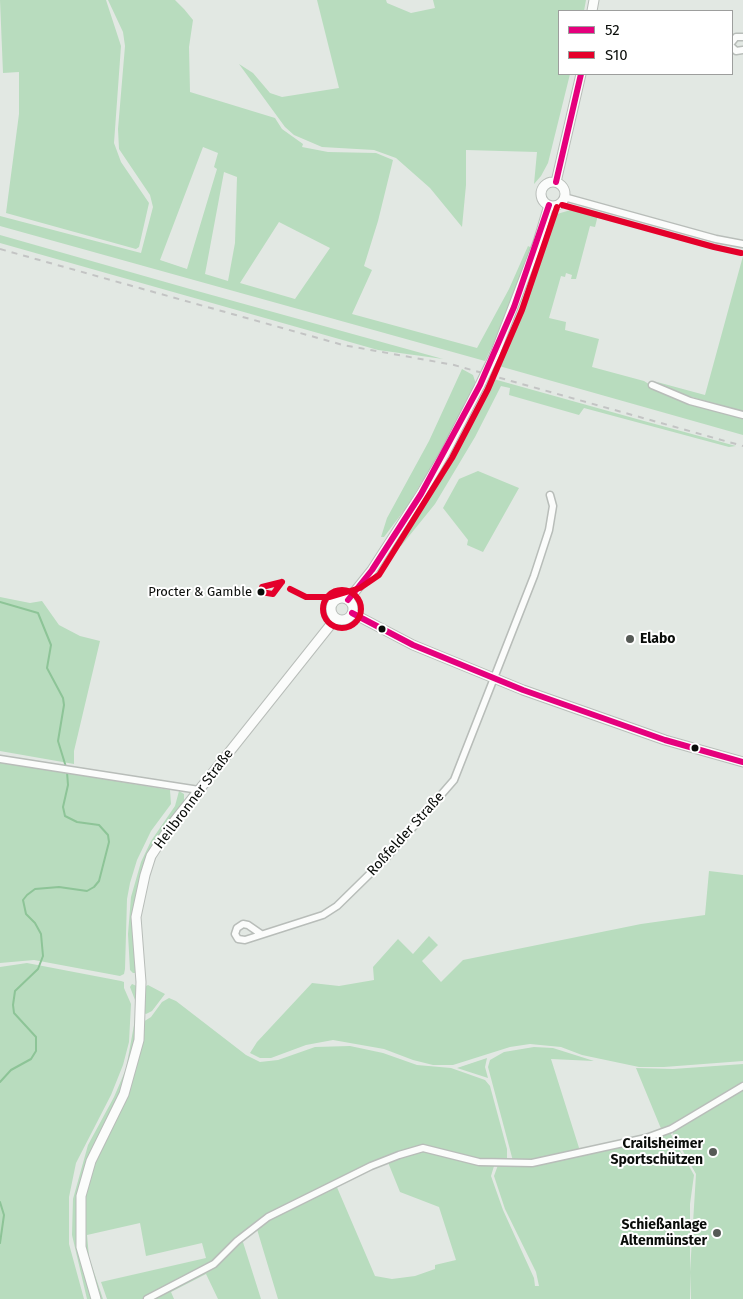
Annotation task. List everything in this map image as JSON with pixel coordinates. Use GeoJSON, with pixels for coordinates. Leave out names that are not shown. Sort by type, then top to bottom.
{"type":"FeatureCollection","features":[{"type":"Feature","properties":{"kind":"main road"},"geometry":{"type":"LineString","coordinates":[[556,182],[581,75]]}},
{"type":"Feature","properties":{"kind":"main road"},"geometry":{"type":"LineString","coordinates":[[556,182],[564,190],[564,197],[557,205],[549,205],[543,200],[541,192],[548,183],[556,182]]}},
{"type":"Feature","properties":{"kind":"main road"},"geometry":{"type":"LineString","coordinates":[[348,600],[372,570],[421,494],[445,453],[480,385],[495,354],[532,261],[549,205]]}},
{"type":"Feature","properties":{"kind":"main road"},"geometry":{"type":"LineString","coordinates":[[341,598],[352,603],[352,613],[343,619],[336,618],[331,609],[335,601],[341,598]]}},
{"type":"Feature","properties":{"kind":"main road"},"geometry":{"type":"LineString","coordinates":[[352,613],[414,645],[494,679],[615,723],[743,762]]}},
{"type":"Feature","properties":{"kind":"main road","name":"Heilbronner Straße"},"geometry":{"type":"LineString","coordinates":[[96,1299],[83,1257],[80,1211],[88,1171],[124,1094],[139,1040],[141,982],[136,929],[140,891],[151,856],[165,834],[199,790],[336,618]]}},
{"type":"Feature","properties":{"kind":"street"},"geometry":{"type":"LineString","coordinates":[[564,197],[743,244]]}},
{"type":"Feature","properties":{"kind":"street"},"geometry":{"type":"LineString","coordinates":[[652,385],[681,398],[743,415]]}},
{"type":"Feature","properties":{"kind":"street","name":"Roßfelder Straße"},"geometry":{"type":"LineString","coordinates":[[261,934],[323,915],[347,899],[454,780],[534,576],[549,530],[553,506],[550,495]]}},
{"type":"Feature","properties":{"kind":"street"},"geometry":{"type":"LineString","coordinates":[[0,759],[199,790]]}},
{"type":"Feature","properties":{"kind":"street"},"geometry":{"type":"LineString","coordinates":[[147,1299],[214,1264],[237,1241],[268,1217],[371,1166],[399,1155],[423,1148],[479,1162],[532,1163],[646,1138],[672,1128],[743,1086]]}},
{"type":"Feature","properties":{"kind":"green space"},"geometry":{"type":"Polygon","coordinates":[[[0,0],[106,0],[121,46],[114,143],[121,162],[149,203],[139,247],[136,249],[6,213],[19,114],[19,72],[3,73],[0,0]]]}},
{"type":"Feature","properties":{"kind":"green space"},"geometry":{"type":"Polygon","coordinates":[[[108,0],[175,0],[193,20],[189,47],[190,92],[275,118],[282,129],[303,144],[302,147],[328,152],[376,153],[393,160],[378,221],[364,266],[372,270],[352,314],[477,348],[509,289],[528,246],[532,248],[499,332],[485,361],[0,226],[0,216],[141,253],[153,207],[150,195],[119,149],[118,129],[125,46],[123,32],[108,0]],[[203,147],[160,260],[187,269],[217,169],[214,167],[218,153],[203,147]],[[224,172],[205,274],[228,281],[235,243],[237,177],[224,172]],[[279,222],[240,283],[295,299],[330,248],[279,222]]]}},
{"type":"Feature","properties":{"kind":"green space"},"geometry":{"type":"Polygon","coordinates":[[[317,0],[386,0],[387,3],[411,13],[435,8],[433,0],[586,0],[584,10],[558,10],[558,75],[570,75],[548,163],[541,176],[534,184],[537,152],[466,150],[466,185],[462,227],[430,188],[396,158],[374,150],[322,147],[294,135],[285,127],[239,64],[253,73],[270,93],[282,97],[339,88],[317,0]]]}},
{"type":"Feature","properties":{"kind":"green space"},"geometry":{"type":"Polygon","coordinates":[[[574,209],[598,215],[595,227],[590,226],[576,279],[571,279],[572,275],[566,273],[565,277],[561,276],[549,318],[566,322],[565,330],[599,339],[592,367],[644,381],[658,390],[743,418],[743,435],[499,366],[548,227],[557,214],[574,209]]]}},
{"type":"Feature","properties":{"kind":"green space"},"geometry":{"type":"Polygon","coordinates":[[[0,235],[443,359],[378,350],[0,243],[0,235]]]}},
{"type":"Feature","properties":{"kind":"green space"},"geometry":{"type":"Polygon","coordinates":[[[743,256],[743,412],[671,391],[657,382],[705,395],[743,256]]]}},
{"type":"Feature","properties":{"kind":"green space"},"geometry":{"type":"Polygon","coordinates":[[[462,369],[473,375],[476,384],[439,454],[406,508],[384,537],[381,537],[387,518],[429,441],[462,369]]]}},
{"type":"Feature","properties":{"kind":"green space"},"geometry":{"type":"Polygon","coordinates":[[[490,378],[736,446],[729,447],[584,408],[579,415],[509,395],[510,388],[501,386],[475,437],[435,504],[401,546],[396,544],[428,496],[461,438],[490,378]]]}},
{"type":"Feature","properties":{"kind":"green space"},"geometry":{"type":"Polygon","coordinates":[[[478,471],[519,488],[483,552],[467,545],[468,540],[443,508],[459,479],[478,471]]]}},
{"type":"Feature","properties":{"kind":"green space"},"geometry":{"type":"Polygon","coordinates":[[[0,597],[30,603],[42,601],[59,625],[80,636],[100,641],[74,751],[74,764],[0,751],[0,597]]]}},
{"type":"Feature","properties":{"kind":"green space"},"geometry":{"type":"Polygon","coordinates":[[[0,762],[170,790],[171,804],[151,831],[137,860],[130,883],[127,899],[124,974],[120,976],[34,960],[0,963],[0,762]]]}},
{"type":"Feature","properties":{"kind":"green space"},"geometry":{"type":"Polygon","coordinates":[[[179,791],[184,794],[184,801],[139,884],[133,920],[136,969],[135,973],[133,973],[130,970],[128,934],[131,897],[141,862],[151,841],[175,806],[179,791]]]}},
{"type":"Feature","properties":{"kind":"green space"},"geometry":{"type":"Polygon","coordinates":[[[709,871],[743,875],[743,1061],[639,1067],[582,1055],[561,1047],[530,1044],[510,1047],[453,1065],[433,1065],[384,1049],[333,1040],[306,1045],[271,1058],[260,1058],[250,1053],[257,1042],[312,983],[339,986],[374,980],[373,967],[398,939],[413,954],[429,936],[438,945],[422,961],[441,982],[463,960],[641,924],[705,915],[709,871]]]}},
{"type":"Feature","properties":{"kind":"green space"},"geometry":{"type":"Polygon","coordinates":[[[27,963],[124,982],[124,988],[131,1004],[129,1042],[123,1065],[111,1095],[76,1163],[69,1197],[69,1244],[84,1299],[0,1299],[0,967],[27,963]]]}},
{"type":"Feature","properties":{"kind":"green space"},"geometry":{"type":"Polygon","coordinates":[[[132,984],[139,987],[136,1039],[121,1091],[89,1155],[78,1198],[78,1246],[82,1266],[93,1299],[87,1299],[72,1235],[73,1199],[88,1145],[114,1097],[126,1069],[136,1014],[135,1000],[130,987],[132,984]]]}},
{"type":"Feature","properties":{"kind":"green space"},"geometry":{"type":"Polygon","coordinates":[[[148,985],[165,994],[152,1011],[146,1014],[144,1013],[144,987],[148,985]]]}},
{"type":"Feature","properties":{"kind":"green space"},"geometry":{"type":"Polygon","coordinates":[[[169,998],[176,1001],[246,1055],[260,1062],[278,1060],[315,1047],[350,1046],[383,1053],[417,1065],[451,1068],[485,1080],[490,1086],[507,1149],[507,1159],[504,1162],[498,1162],[449,1153],[408,1150],[373,1162],[261,1218],[211,1264],[146,1299],[107,1299],[101,1282],[206,1258],[202,1243],[146,1256],[140,1223],[87,1235],[89,1257],[103,1299],[99,1299],[87,1260],[83,1235],[85,1192],[91,1169],[116,1118],[143,1022],[151,1017],[162,1002],[169,998]]]}},
{"type":"Feature","properties":{"kind":"green space"},"geometry":{"type":"Polygon","coordinates":[[[534,1047],[553,1048],[594,1061],[551,1059],[580,1151],[535,1161],[513,1161],[488,1067],[490,1060],[504,1052],[534,1047]]]}},
{"type":"Feature","properties":{"kind":"green space"},"geometry":{"type":"Polygon","coordinates":[[[487,1058],[485,1067],[488,1078],[457,1068],[487,1058]]]}},
{"type":"Feature","properties":{"kind":"green space"},"geometry":{"type":"Polygon","coordinates":[[[743,1064],[743,1085],[662,1131],[636,1068],[673,1069],[743,1064]]]}},
{"type":"Feature","properties":{"kind":"green space"},"geometry":{"type":"Polygon","coordinates":[[[743,1088],[743,1299],[691,1299],[690,1272],[696,1174],[671,1130],[743,1088]]]}},
{"type":"Feature","properties":{"kind":"green space"},"geometry":{"type":"Polygon","coordinates":[[[669,1131],[694,1175],[690,1204],[690,1299],[278,1299],[256,1226],[336,1185],[375,1276],[392,1279],[415,1276],[435,1269],[435,1265],[456,1260],[439,1207],[400,1192],[387,1160],[429,1150],[494,1166],[491,1176],[503,1210],[534,1278],[535,1286],[539,1286],[536,1272],[505,1209],[494,1176],[498,1165],[510,1165],[664,1133],[667,1135],[669,1131]]]}},
{"type":"Feature","properties":{"kind":"green space"},"geometry":{"type":"Polygon","coordinates":[[[242,1239],[261,1299],[218,1299],[206,1274],[171,1292],[174,1299],[152,1299],[205,1272],[242,1239]]]}},
{"type":"Feature","properties":{"kind":"waterway"},"geometry":{"type":"LineString","coordinates":[[0,602],[38,613],[51,645],[47,668],[63,698],[64,705],[58,741],[66,767]]}},
{"type":"Feature","properties":{"kind":"waterway"},"geometry":{"type":"LineString","coordinates":[[0,1082],[11,1070],[31,1059],[36,1051],[36,1037],[14,1013],[13,1005],[15,991],[38,969],[43,956],[41,934],[35,923],[26,914],[23,900],[35,889],[59,887],[87,891],[94,887],[99,881],[109,842],[108,835],[99,825],[77,822],[65,816],[63,807],[68,785],[67,772]]}},
{"type":"Feature","properties":{"kind":"waterway"},"geometry":{"type":"LineString","coordinates":[[0,1202],[4,1215],[0,1243]]}},
{"type":"Feature","properties":{"kind":"railway"},"geometry":{"type":"LineString","coordinates":[[0,249],[343,345],[454,365],[743,446]]}},
{"type":"Feature","properties":{"kind":"transit line","name":"52"},"geometry":{"type":"LineString","coordinates":[[556,182],[581,75]]}},
{"type":"Feature","properties":{"kind":"transit line","name":"52"},"geometry":{"type":"LineString","coordinates":[[348,600],[372,570],[421,494],[480,385],[514,307],[549,205]]}},
{"type":"Feature","properties":{"kind":"transit line","name":"S10"},"geometry":{"type":"LineString","coordinates":[[562,205],[741,253]]}},
{"type":"Feature","properties":{"kind":"transit line","name":"S10"},"geometry":{"type":"LineString","coordinates":[[290,589],[306,597],[330,597],[360,588],[379,575],[452,458],[488,389],[522,310],[557,207]]}},
{"type":"Feature","properties":{"kind":"transit line","name":"S10"},"geometry":{"type":"LineString","coordinates":[[282,582],[273,594],[261,592],[262,587],[282,582]]}},
{"type":"Feature","properties":{"kind":"transit line","name":"S10"},"geometry":{"type":"LineString","coordinates":[[342,590],[356,595],[361,609],[356,623],[342,628],[328,623],[323,609],[328,595],[342,590]]}},
{"type":"Feature","properties":{"kind":"transit line","name":"52"},"geometry":{"type":"LineString","coordinates":[[352,613],[413,645],[523,690],[665,740],[743,762]]}},
{"type":"Feature","properties":{"kind":"place","name":"Procter & Gamble"},"geometry":{"type":"Point","coordinates":[261,592]}},
{"type":"Feature","properties":{"kind":"place","name":"Elabo"},"geometry":{"type":"Point","coordinates":[630,639]}},
{"type":"Feature","properties":{"kind":"place","name":"Crailsheimer Sportschützen"},"geometry":{"type":"Point","coordinates":[713,1152]}},
{"type":"Feature","properties":{"kind":"place","name":"Schießanlage Altenmünster"},"geometry":{"type":"Point","coordinates":[717,1233]}}]}
